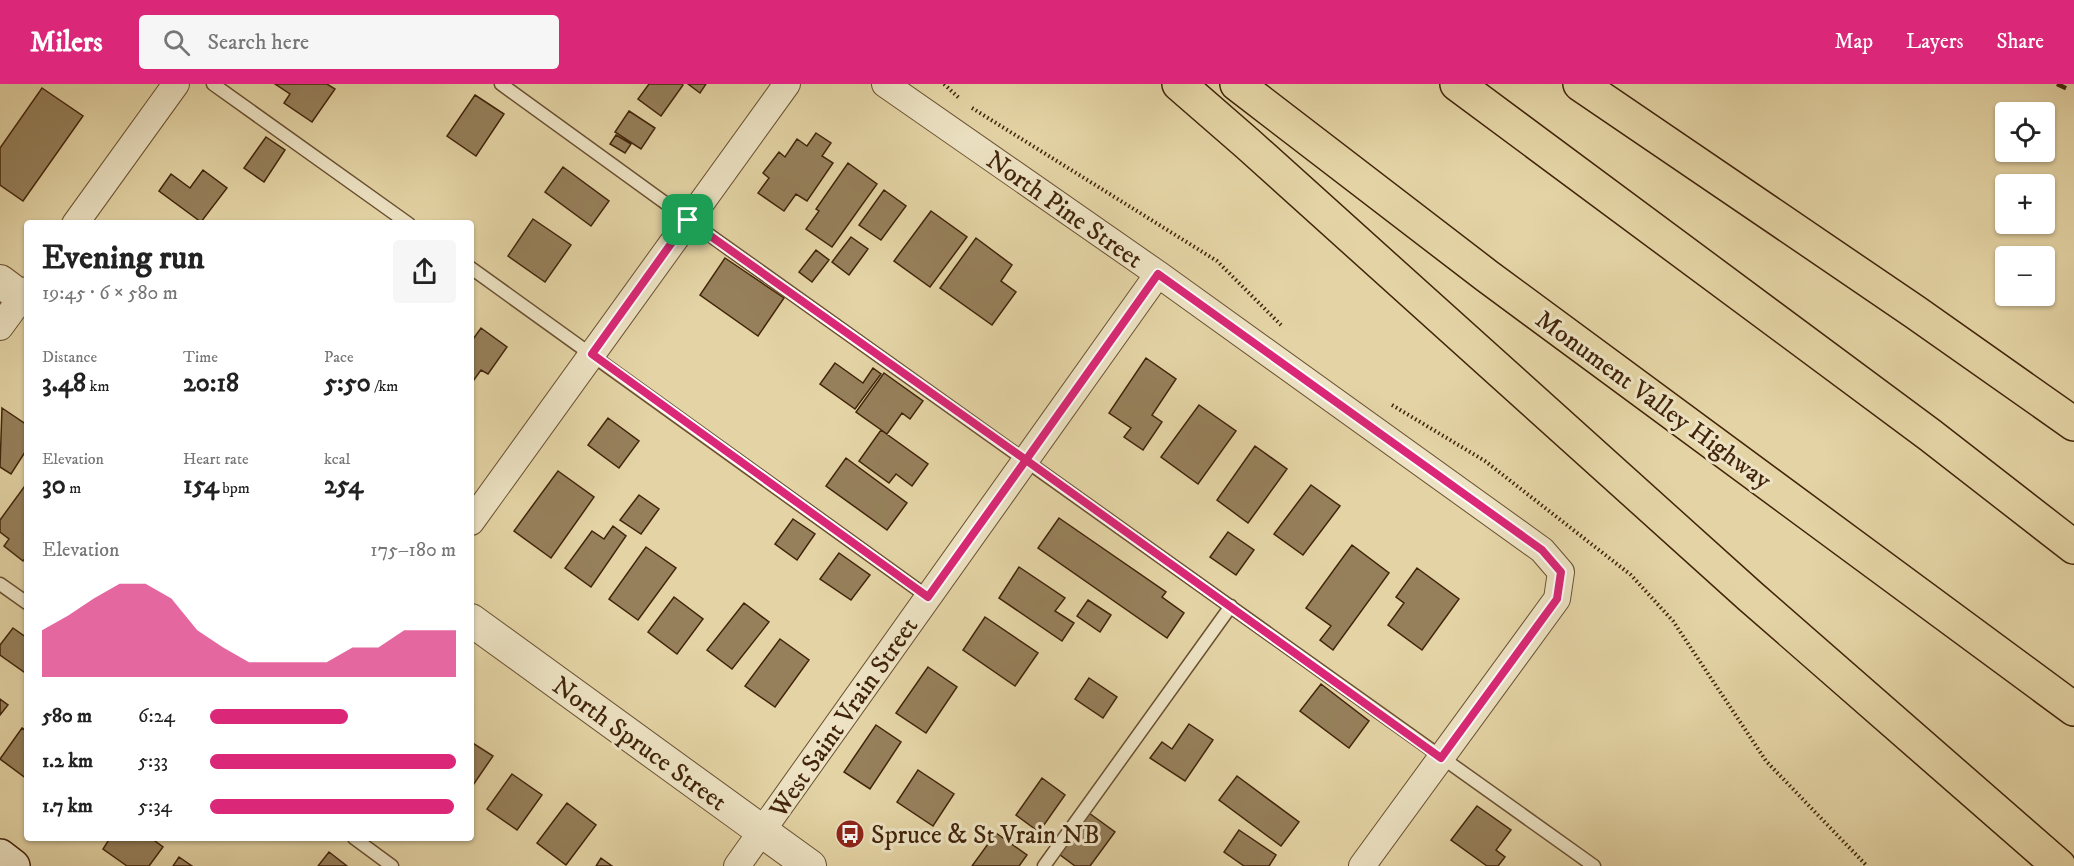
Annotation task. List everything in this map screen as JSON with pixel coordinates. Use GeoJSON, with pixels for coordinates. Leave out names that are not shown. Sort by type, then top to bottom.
{"type":"FeatureCollection","features":[{"type":"Feature","properties":{"kind":"highway"},"geometry":{"type":"LineString","coordinates":[[1179,84],[1749,596],[2059,866]]}},
{"type":"Feature","properties":{"kind":"highway","name":"Monument Valley Highway"},"geometry":{"type":"LineString","coordinates":[[1237,84],[1487,276],[2074,709]]}},
{"type":"Feature","properties":{"kind":"highway"},"geometry":{"type":"LineString","coordinates":[[1457,84],[1930,435],[2074,547]]}},
{"type":"Feature","properties":{"kind":"highway"},"geometry":{"type":"LineString","coordinates":[[1580,84],[2074,424]]}},
{"type":"Feature","properties":{"kind":"main road"},"geometry":{"type":"LineString","coordinates":[[0,856],[13,866]]}},
{"type":"Feature","properties":{"kind":"street"},"geometry":{"type":"LineString","coordinates":[[78,220],[176,84]]}},
{"type":"Feature","properties":{"kind":"street"},"geometry":{"type":"LineString","coordinates":[[474,518],[787,84]]}},
{"type":"Feature","properties":{"kind":"street","name":"North Pine Street"},"geometry":{"type":"LineString","coordinates":[[885,84],[1158,274],[1542,550],[1561,572],[1557,599],[1441,758]]}},
{"type":"Feature","properties":{"kind":"street","name":"West Saint Vrain Street"},"geometry":{"type":"LineString","coordinates":[[737,866],[1158,274]]}},
{"type":"Feature","properties":{"kind":"street"},"geometry":{"type":"LineString","coordinates":[[0,327],[19,292]]}},
{"type":"Feature","properties":{"kind":"street","name":"North Spruce Street"},"geometry":{"type":"LineString","coordinates":[[474,622],[810,866]]}},
{"type":"Feature","properties":{"kind":"street"},"geometry":{"type":"LineString","coordinates":[[1362,866],[1441,758]]}},
{"type":"Feature","properties":{"kind":"lane"},"geometry":{"type":"LineString","coordinates":[[213,84],[402,220]]}},
{"type":"Feature","properties":{"kind":"lane"},"geometry":{"type":"LineString","coordinates":[[501,84],[1594,866]]}},
{"type":"Feature","properties":{"kind":"lane"},"geometry":{"type":"LineString","coordinates":[[474,270],[928,597]]}},
{"type":"Feature","properties":{"kind":"lane"},"geometry":{"type":"LineString","coordinates":[[0,584],[24,601]]}},
{"type":"Feature","properties":{"kind":"lane"},"geometry":{"type":"LineString","coordinates":[[1044,866],[1231,606]]}},
{"type":"Feature","properties":{"kind":"lane"},"geometry":{"type":"LineString","coordinates":[[358,841],[392,866]]}},
{"type":"Feature","properties":{"kind":"building"},"geometry":{"type":"Polygon","coordinates":[[[275,84],[327,84],[335,89],[312,122],[284,103],[290,94],[275,84]]]}},
{"type":"Feature","properties":{"kind":"building"},"geometry":{"type":"Polygon","coordinates":[[[649,84],[683,85],[661,116],[638,99],[649,84]]]}},
{"type":"Feature","properties":{"kind":"building"},"geometry":{"type":"Polygon","coordinates":[[[688,84],[706,84],[700,93],[688,84]]]}},
{"type":"Feature","properties":{"kind":"building"},"geometry":{"type":"Polygon","coordinates":[[[42,88],[83,116],[23,201],[0,185],[0,148],[42,88]]]}},
{"type":"Feature","properties":{"kind":"building"},"geometry":{"type":"Polygon","coordinates":[[[475,95],[504,114],[476,156],[447,136],[475,95]]]}},
{"type":"Feature","properties":{"kind":"building"},"geometry":{"type":"Polygon","coordinates":[[[629,111],[655,128],[641,149],[615,132],[629,111]]]}},
{"type":"Feature","properties":{"kind":"building"},"geometry":{"type":"Polygon","coordinates":[[[816,133],[831,143],[822,156],[833,163],[807,201],[796,194],[784,211],[758,193],[769,178],[763,173],[779,152],[785,157],[797,139],[807,146],[816,133]]]}},
{"type":"Feature","properties":{"kind":"building"},"geometry":{"type":"Polygon","coordinates":[[[616,135],[631,144],[625,153],[610,144],[616,135]]]}},
{"type":"Feature","properties":{"kind":"building"},"geometry":{"type":"Polygon","coordinates":[[[266,137],[285,150],[264,182],[244,168],[266,137]]]}},
{"type":"Feature","properties":{"kind":"building"},"geometry":{"type":"Polygon","coordinates":[[[848,163],[877,184],[832,247],[806,229],[819,211],[816,209],[848,163]]]}},
{"type":"Feature","properties":{"kind":"building"},"geometry":{"type":"Polygon","coordinates":[[[563,167],[609,201],[591,226],[545,192],[563,167]]]}},
{"type":"Feature","properties":{"kind":"building"},"geometry":{"type":"Polygon","coordinates":[[[203,170],[227,188],[203,220],[198,220],[159,191],[171,174],[190,188],[203,170]]]}},
{"type":"Feature","properties":{"kind":"building"},"geometry":{"type":"Polygon","coordinates":[[[884,190],[906,206],[881,240],[859,225],[884,190]]]}},
{"type":"Feature","properties":{"kind":"building"},"geometry":{"type":"Polygon","coordinates":[[[931,211],[967,237],[930,287],[894,261],[931,211]]]}},
{"type":"Feature","properties":{"kind":"building"},"geometry":{"type":"Polygon","coordinates":[[[533,219],[571,245],[545,282],[508,256],[533,219]]]}},
{"type":"Feature","properties":{"kind":"building"},"geometry":{"type":"Polygon","coordinates":[[[851,237],[868,249],[849,275],[832,262],[851,237]]]}},
{"type":"Feature","properties":{"kind":"building"},"geometry":{"type":"Polygon","coordinates":[[[976,238],[1012,265],[1001,281],[1016,292],[992,325],[940,288],[976,238]]]}},
{"type":"Feature","properties":{"kind":"building"},"geometry":{"type":"Polygon","coordinates":[[[816,250],[829,260],[812,282],[799,272],[816,250]]]}},
{"type":"Feature","properties":{"kind":"building"},"geometry":{"type":"Polygon","coordinates":[[[725,258],[784,298],[758,336],[700,295],[725,258]]]}},
{"type":"Feature","properties":{"kind":"building"},"geometry":{"type":"Polygon","coordinates":[[[481,328],[507,347],[488,374],[481,370],[474,380],[474,338],[481,328]]]}},
{"type":"Feature","properties":{"kind":"building"},"geometry":{"type":"Polygon","coordinates":[[[1146,358],[1176,379],[1152,415],[1162,422],[1143,450],[1124,437],[1131,428],[1109,413],[1146,358]]]}},
{"type":"Feature","properties":{"kind":"building"},"geometry":{"type":"Polygon","coordinates":[[[835,363],[863,383],[873,368],[881,374],[855,409],[820,384],[835,363]]]}},
{"type":"Feature","properties":{"kind":"building"},"geometry":{"type":"Polygon","coordinates":[[[884,373],[923,401],[910,419],[902,413],[887,434],[856,412],[884,373]]]}},
{"type":"Feature","properties":{"kind":"building"},"geometry":{"type":"Polygon","coordinates":[[[1199,405],[1236,431],[1198,484],[1161,457],[1199,405]]]}},
{"type":"Feature","properties":{"kind":"building"},"geometry":{"type":"Polygon","coordinates":[[[2,408],[24,423],[24,454],[11,474],[0,467],[2,408]]]}},
{"type":"Feature","properties":{"kind":"building"},"geometry":{"type":"Polygon","coordinates":[[[608,418],[639,441],[619,468],[588,445],[608,418]]]}},
{"type":"Feature","properties":{"kind":"building"},"geometry":{"type":"Polygon","coordinates":[[[881,430],[928,464],[912,486],[896,474],[889,483],[859,461],[881,430]]]}},
{"type":"Feature","properties":{"kind":"building"},"geometry":{"type":"Polygon","coordinates":[[[1255,446],[1287,469],[1248,523],[1217,500],[1255,446]]]}},
{"type":"Feature","properties":{"kind":"building"},"geometry":{"type":"Polygon","coordinates":[[[846,458],[907,503],[887,530],[826,486],[846,458]]]}},
{"type":"Feature","properties":{"kind":"building"},"geometry":{"type":"Polygon","coordinates":[[[558,471],[594,497],[551,558],[514,531],[558,471]]]}},
{"type":"Feature","properties":{"kind":"building"},"geometry":{"type":"Polygon","coordinates":[[[1311,485],[1340,506],[1303,555],[1274,534],[1311,485]]]}},
{"type":"Feature","properties":{"kind":"building"},"geometry":{"type":"Polygon","coordinates":[[[24,487],[23,561],[4,546],[9,539],[0,532],[0,520],[24,487]]]}},
{"type":"Feature","properties":{"kind":"building"},"geometry":{"type":"Polygon","coordinates":[[[639,495],[659,509],[641,534],[620,520],[639,495]]]}},
{"type":"Feature","properties":{"kind":"building"},"geometry":{"type":"Polygon","coordinates":[[[1059,518],[1166,592],[1162,597],[1184,613],[1167,638],[1038,548],[1059,518]]]}},
{"type":"Feature","properties":{"kind":"building"},"geometry":{"type":"Polygon","coordinates":[[[793,519],[815,534],[797,560],[775,544],[793,519]]]}},
{"type":"Feature","properties":{"kind":"building"},"geometry":{"type":"Polygon","coordinates":[[[613,526],[626,536],[591,587],[565,568],[592,531],[604,539],[613,526]]]}},
{"type":"Feature","properties":{"kind":"building"},"geometry":{"type":"Polygon","coordinates":[[[1228,532],[1254,550],[1236,575],[1210,557],[1228,532]]]}},
{"type":"Feature","properties":{"kind":"building"},"geometry":{"type":"Polygon","coordinates":[[[1352,545],[1389,573],[1333,650],[1320,640],[1331,626],[1306,608],[1352,545]]]}},
{"type":"Feature","properties":{"kind":"building"},"geometry":{"type":"Polygon","coordinates":[[[646,547],[676,568],[638,620],[609,599],[646,547]]]}},
{"type":"Feature","properties":{"kind":"building"},"geometry":{"type":"Polygon","coordinates":[[[839,553],[870,575],[851,600],[820,579],[839,553]]]}},
{"type":"Feature","properties":{"kind":"building"},"geometry":{"type":"Polygon","coordinates":[[[1019,567],[1065,598],[1055,611],[1074,623],[1062,641],[999,598],[1019,567]]]}},
{"type":"Feature","properties":{"kind":"building"},"geometry":{"type":"Polygon","coordinates":[[[1417,568],[1459,599],[1422,650],[1388,625],[1404,603],[1396,597],[1417,568]]]}},
{"type":"Feature","properties":{"kind":"building"},"geometry":{"type":"Polygon","coordinates":[[[674,597],[703,619],[677,654],[648,632],[674,597]]]}},
{"type":"Feature","properties":{"kind":"building"},"geometry":{"type":"Polygon","coordinates":[[[1088,600],[1111,615],[1100,632],[1077,616],[1088,600]]]}},
{"type":"Feature","properties":{"kind":"building"},"geometry":{"type":"Polygon","coordinates":[[[744,603],[769,622],[732,669],[707,650],[744,603]]]}},
{"type":"Feature","properties":{"kind":"building"},"geometry":{"type":"Polygon","coordinates":[[[985,617],[1038,653],[1015,686],[963,650],[985,617]]]}},
{"type":"Feature","properties":{"kind":"building"},"geometry":{"type":"Polygon","coordinates":[[[13,628],[24,636],[24,672],[0,655],[0,645],[13,628]]]}},
{"type":"Feature","properties":{"kind":"building"},"geometry":{"type":"Polygon","coordinates":[[[780,639],[809,660],[775,707],[745,686],[780,639]]]}},
{"type":"Feature","properties":{"kind":"building"},"geometry":{"type":"Polygon","coordinates":[[[928,667],[957,687],[926,733],[896,713],[928,667]]]}},
{"type":"Feature","properties":{"kind":"building"},"geometry":{"type":"Polygon","coordinates":[[[1089,678],[1117,697],[1103,718],[1075,699],[1089,678]]]}},
{"type":"Feature","properties":{"kind":"building"},"geometry":{"type":"Polygon","coordinates":[[[1321,684],[1369,721],[1349,748],[1300,711],[1321,684]]]}},
{"type":"Feature","properties":{"kind":"building"},"geometry":{"type":"Polygon","coordinates":[[[0,699],[8,705],[0,715],[0,699]]]}},
{"type":"Feature","properties":{"kind":"building"},"geometry":{"type":"Polygon","coordinates":[[[1189,724],[1213,740],[1185,781],[1150,758],[1162,742],[1172,749],[1189,724]]]}},
{"type":"Feature","properties":{"kind":"building"},"geometry":{"type":"Polygon","coordinates":[[[876,725],[901,742],[870,789],[844,772],[876,725]]]}},
{"type":"Feature","properties":{"kind":"building"},"geometry":{"type":"Polygon","coordinates":[[[22,728],[24,729],[24,777],[0,759],[22,728]]]}},
{"type":"Feature","properties":{"kind":"building"},"geometry":{"type":"Polygon","coordinates":[[[474,744],[493,756],[474,784],[474,744]]]}},
{"type":"Feature","properties":{"kind":"building"},"geometry":{"type":"Polygon","coordinates":[[[918,770],[954,794],[933,826],[897,802],[918,770]]]}},
{"type":"Feature","properties":{"kind":"building"},"geometry":{"type":"Polygon","coordinates":[[[512,774],[542,795],[517,830],[487,809],[512,774]]]}},
{"type":"Feature","properties":{"kind":"building"},"geometry":{"type":"Polygon","coordinates":[[[1237,776],[1299,822],[1281,846],[1219,800],[1237,776]]]}},
{"type":"Feature","properties":{"kind":"building"},"geometry":{"type":"Polygon","coordinates":[[[1042,778],[1065,795],[1039,832],[1016,815],[1042,778]]]}},
{"type":"Feature","properties":{"kind":"building"},"geometry":{"type":"Polygon","coordinates":[[[567,803],[596,825],[566,865],[537,843],[567,803]]]}},
{"type":"Feature","properties":{"kind":"building"},"geometry":{"type":"Polygon","coordinates":[[[1477,806],[1511,830],[1496,850],[1505,857],[1498,866],[1487,866],[1451,840],[1477,806]]]}},
{"type":"Feature","properties":{"kind":"building"},"geometry":{"type":"Polygon","coordinates":[[[1089,813],[1115,832],[1090,866],[1075,866],[1059,854],[1089,813]]]}},
{"type":"Feature","properties":{"kind":"building"},"geometry":{"type":"Polygon","coordinates":[[[1239,830],[1276,855],[1269,866],[1244,866],[1224,852],[1239,830]]]}},
{"type":"Feature","properties":{"kind":"building"},"geometry":{"type":"Polygon","coordinates":[[[996,833],[1027,855],[1019,866],[972,866],[996,833]]]}},
{"type":"Feature","properties":{"kind":"building"},"geometry":{"type":"Polygon","coordinates":[[[108,841],[155,841],[163,847],[149,866],[127,866],[103,849],[108,841]]]}},
{"type":"Feature","properties":{"kind":"building"},"geometry":{"type":"Polygon","coordinates":[[[329,852],[347,866],[318,866],[329,852]]]}},
{"type":"Feature","properties":{"kind":"building"},"geometry":{"type":"Polygon","coordinates":[[[179,857],[192,866],[173,866],[179,857]]]}},
{"type":"Feature","properties":{"kind":"building"},"geometry":{"type":"Polygon","coordinates":[[[601,858],[612,866],[596,866],[601,858]]]}},
{"type":"Feature","properties":{"kind":"railway"},"geometry":{"type":"LineString","coordinates":[[2057,84],[2074,92]]}},
{"type":"Feature","properties":{"kind":"place","name":"Spruce & St Vrain NB"},"geometry":{"type":"Point","coordinates":[850,834]}},
{"type":"Feature","properties":{"kind":"route"},"geometry":{"type":"LineString","coordinates":[[688,220],[592,354],[928,597],[1026,460],[1441,758],[1557,599],[1561,572],[1542,550],[1158,274],[1026,460],[688,220]]}}]}
